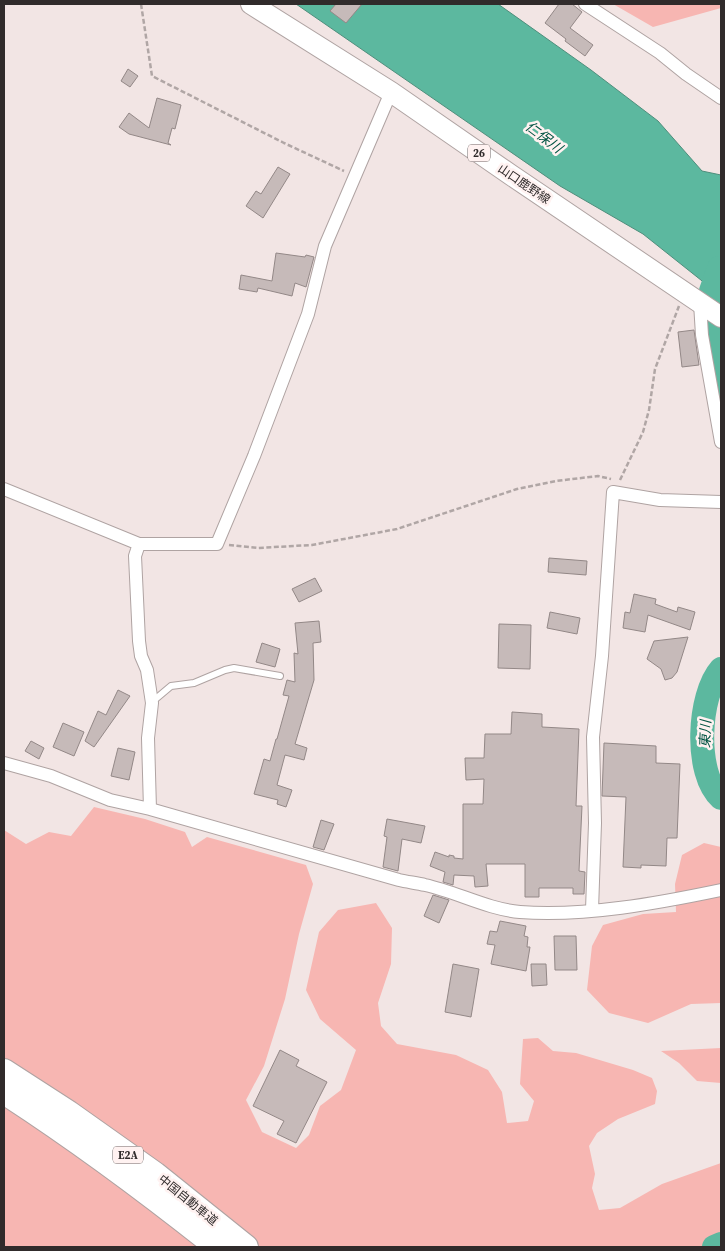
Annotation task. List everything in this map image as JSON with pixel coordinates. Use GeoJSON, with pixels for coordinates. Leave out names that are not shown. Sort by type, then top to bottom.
{"type":"FeatureCollection","features":[{"type":"Feature","properties":{"kind":"highway","name":"中国自動車道"},"geometry":{"type":"LineString","coordinates":[[4,1071],[69,1113],[155,1174],[246,1247]]}},
{"type":"Feature","properties":{"kind":"highway","name":"中国自動車道"},"geometry":{"type":"LineString","coordinates":[[4,1092],[57,1126],[217,1247]]}},
{"type":"Feature","properties":{"kind":"main road","name":"山口鹿野線"},"geometry":{"type":"LineString","coordinates":[[251,4],[391,92],[705,306]]}},
{"type":"Feature","properties":{"kind":"street"},"geometry":{"type":"LineString","coordinates":[[585,4],[660,53],[721,98]]}},
{"type":"Feature","properties":{"kind":"street"},"geometry":{"type":"LineString","coordinates":[[4,489],[139,544],[217,544],[254,456],[308,314],[326,246],[391,92]]}},
{"type":"Feature","properties":{"kind":"street"},"geometry":{"type":"LineString","coordinates":[[705,306],[702,335],[721,442]]}},
{"type":"Feature","properties":{"kind":"street"},"geometry":{"type":"LineString","coordinates":[[592,910],[595,823],[593,737],[602,656],[614,492],[660,500],[721,502]]}},
{"type":"Feature","properties":{"kind":"street"},"geometry":{"type":"LineString","coordinates":[[139,544],[135,556],[139,641],[141,656],[147,670],[152,702],[148,738],[150,809]]}},
{"type":"Feature","properties":{"kind":"street"},"geometry":{"type":"LineString","coordinates":[[4,763],[51,776],[110,800],[150,809],[399,880],[426,885],[489,906],[520,912],[564,912],[651,904],[721,890]]}},
{"type":"Feature","properties":{"kind":"lane"},"geometry":{"type":"LineString","coordinates":[[152,702],[171,686],[194,683],[234,668],[280,676]]}},
{"type":"Feature","properties":{"kind":"path"},"geometry":{"type":"LineString","coordinates":[[141,4],[152,76],[356,177]]}},
{"type":"Feature","properties":{"kind":"path"},"geometry":{"type":"LineString","coordinates":[[217,544],[258,548],[312,546],[397,529],[517,489],[556,481],[598,476],[620,481],[643,432],[656,369],[705,306]]}},
{"type":"Feature","properties":{"kind":"shaded area"},"geometry":{"type":"Polygon","coordinates":[[[613,4],[721,4],[721,8],[653,27],[613,4]]]}},
{"type":"Feature","properties":{"kind":"shaded area"},"geometry":{"type":"Polygon","coordinates":[[[94,807],[145,819],[185,832],[192,847],[207,837],[306,865],[313,884],[299,934],[285,999],[264,1066],[246,1100],[262,1132],[296,1148],[309,1135],[320,1106],[341,1090],[356,1050],[320,1019],[306,990],[319,932],[338,910],[376,903],[392,928],[391,964],[378,1003],[381,1026],[397,1044],[456,1055],[488,1070],[502,1092],[507,1123],[528,1121],[534,1101],[520,1084],[523,1039],[538,1038],[553,1051],[576,1053],[633,1070],[652,1078],[657,1091],[655,1104],[618,1119],[597,1133],[589,1146],[595,1174],[592,1188],[599,1210],[620,1208],[662,1184],[721,1163],[721,1247],[4,1247],[4,830],[26,844],[49,832],[71,836],[94,807]]]}},
{"type":"Feature","properties":{"kind":"shaded area"},"geometry":{"type":"Polygon","coordinates":[[[704,843],[721,847],[721,1003],[691,1004],[648,1023],[609,1013],[587,990],[592,946],[603,925],[643,914],[676,912],[675,884],[682,855],[704,843]]]}},
{"type":"Feature","properties":{"kind":"shaded area"},"geometry":{"type":"Polygon","coordinates":[[[721,1048],[721,1083],[697,1081],[679,1063],[661,1051],[721,1048]]]}},
{"type":"Feature","properties":{"kind":"water","name":"仁保川"},"geometry":{"type":"Polygon","coordinates":[[[296,4],[498,4],[591,70],[658,121],[702,171],[721,175],[721,296],[643,234],[560,186],[296,4]]]}},
{"type":"Feature","properties":{"kind":"building"},"geometry":{"type":"Polygon","coordinates":[[[336,4],[362,4],[346,23],[330,11],[336,4]]]}},
{"type":"Feature","properties":{"kind":"building"},"geometry":{"type":"Polygon","coordinates":[[[559,4],[572,4],[582,12],[570,28],[593,45],[585,56],[545,23],[559,4]]]}},
{"type":"Feature","properties":{"kind":"building"},"geometry":{"type":"Polygon","coordinates":[[[128,69],[138,76],[130,87],[121,81],[128,69]]]}},
{"type":"Feature","properties":{"kind":"building"},"geometry":{"type":"Polygon","coordinates":[[[157,98],[181,105],[175,129],[172,128],[168,143],[171,145],[129,134],[119,127],[129,113],[149,128],[157,98]]]}},
{"type":"Feature","properties":{"kind":"building"},"geometry":{"type":"Polygon","coordinates":[[[278,167],[290,174],[263,218],[246,206],[256,191],[261,194],[278,167]]]}},
{"type":"Feature","properties":{"kind":"building"},"geometry":{"type":"Polygon","coordinates":[[[276,253],[314,257],[306,287],[295,283],[292,296],[258,288],[257,292],[239,289],[241,275],[272,281],[276,253]]]}},
{"type":"Feature","properties":{"kind":"building"},"geometry":{"type":"Polygon","coordinates":[[[694,330],[699,365],[682,367],[678,332],[694,330]]]}},
{"type":"Feature","properties":{"kind":"building"},"geometry":{"type":"Polygon","coordinates":[[[549,558],[587,561],[586,575],[548,572],[549,558]]]}},
{"type":"Feature","properties":{"kind":"building"},"geometry":{"type":"Polygon","coordinates":[[[315,578],[322,591],[299,602],[292,589],[315,578]]]}},
{"type":"Feature","properties":{"kind":"building"},"geometry":{"type":"Polygon","coordinates":[[[634,594],[656,599],[655,604],[677,612],[678,607],[695,612],[690,630],[648,615],[645,632],[623,628],[625,612],[630,613],[634,594]]]}},
{"type":"Feature","properties":{"kind":"building"},"geometry":{"type":"Polygon","coordinates":[[[550,612],[580,618],[577,634],[547,628],[550,612]]]}},
{"type":"Feature","properties":{"kind":"building"},"geometry":{"type":"Polygon","coordinates":[[[319,621],[321,642],[313,643],[314,680],[295,744],[307,748],[304,760],[285,755],[277,785],[292,790],[286,807],[277,804],[278,800],[254,794],[264,759],[270,761],[277,739],[289,696],[283,695],[287,680],[295,682],[294,653],[298,654],[295,623],[319,621]]]}},
{"type":"Feature","properties":{"kind":"building"},"geometry":{"type":"Polygon","coordinates":[[[499,624],[531,625],[530,669],[498,668],[499,624]]]}},
{"type":"Feature","properties":{"kind":"building"},"geometry":{"type":"Polygon","coordinates":[[[688,637],[677,672],[672,678],[665,680],[661,669],[647,659],[654,641],[688,637]]]}},
{"type":"Feature","properties":{"kind":"building"},"geometry":{"type":"Polygon","coordinates":[[[262,643],[280,649],[275,667],[256,662],[262,643]]]}},
{"type":"Feature","properties":{"kind":"building"},"geometry":{"type":"Polygon","coordinates":[[[118,690],[130,696],[94,747],[85,741],[98,711],[106,715],[118,690]]]}},
{"type":"Feature","properties":{"kind":"building"},"geometry":{"type":"Polygon","coordinates":[[[512,712],[542,714],[542,727],[579,729],[576,806],[582,806],[579,871],[585,872],[584,894],[573,894],[573,888],[539,888],[539,897],[525,897],[525,864],[486,864],[488,886],[475,887],[474,876],[454,875],[453,885],[443,882],[445,872],[430,866],[435,852],[463,859],[463,804],[483,804],[484,779],[466,780],[465,758],[484,758],[485,734],[511,734],[512,712]]]}},
{"type":"Feature","properties":{"kind":"building"},"geometry":{"type":"Polygon","coordinates":[[[63,723],[84,732],[74,756],[53,747],[63,723]]]}},
{"type":"Feature","properties":{"kind":"building"},"geometry":{"type":"Polygon","coordinates":[[[31,741],[44,748],[39,759],[25,751],[31,741]]]}},
{"type":"Feature","properties":{"kind":"building"},"geometry":{"type":"Polygon","coordinates":[[[604,743],[656,746],[656,763],[680,764],[677,838],[667,838],[666,866],[641,865],[641,868],[623,867],[626,797],[602,796],[604,743]]]}},
{"type":"Feature","properties":{"kind":"building"},"geometry":{"type":"Polygon","coordinates":[[[118,748],[135,752],[129,780],[111,776],[118,748]]]}},
{"type":"Feature","properties":{"kind":"building"},"geometry":{"type":"Polygon","coordinates":[[[387,819],[425,826],[421,843],[402,839],[398,871],[383,867],[387,837],[384,836],[387,819]]]}},
{"type":"Feature","properties":{"kind":"building"},"geometry":{"type":"Polygon","coordinates":[[[321,820],[334,824],[324,850],[313,847],[321,820]]]}},
{"type":"Feature","properties":{"kind":"building"},"geometry":{"type":"Polygon","coordinates":[[[433,895],[449,900],[439,923],[424,916],[433,895]]]}},
{"type":"Feature","properties":{"kind":"building"},"geometry":{"type":"Polygon","coordinates":[[[500,921],[526,926],[524,936],[528,937],[527,947],[530,947],[526,971],[491,964],[495,945],[487,944],[490,931],[497,932],[500,921]]]}},
{"type":"Feature","properties":{"kind":"building"},"geometry":{"type":"Polygon","coordinates":[[[554,936],[576,936],[577,970],[555,970],[554,936]]]}},
{"type":"Feature","properties":{"kind":"building"},"geometry":{"type":"Polygon","coordinates":[[[453,964],[479,969],[471,1017],[445,1012],[453,964]]]}},
{"type":"Feature","properties":{"kind":"building"},"geometry":{"type":"Polygon","coordinates":[[[531,964],[546,964],[547,985],[532,986],[531,964]]]}},
{"type":"Feature","properties":{"kind":"building"},"geometry":{"type":"Polygon","coordinates":[[[280,1050],[299,1060],[296,1066],[327,1082],[296,1143],[277,1134],[284,1121],[253,1106],[280,1050]]]}},
{"type":"Feature","properties":{"kind":"waterway","name":"東川"},"geometry":{"type":"LineString","coordinates":[[719,268],[711,291],[709,331],[721,388]]}},
{"type":"Feature","properties":{"kind":"waterway","name":"東川"},"geometry":{"type":"LineString","coordinates":[[721,669],[713,681],[708,697],[702,734],[706,771],[712,787],[721,798]]}},
{"type":"Feature","properties":{"kind":"waterway","name":"東川"},"geometry":{"type":"LineString","coordinates":[[714,1247],[721,1244]]}}]}
